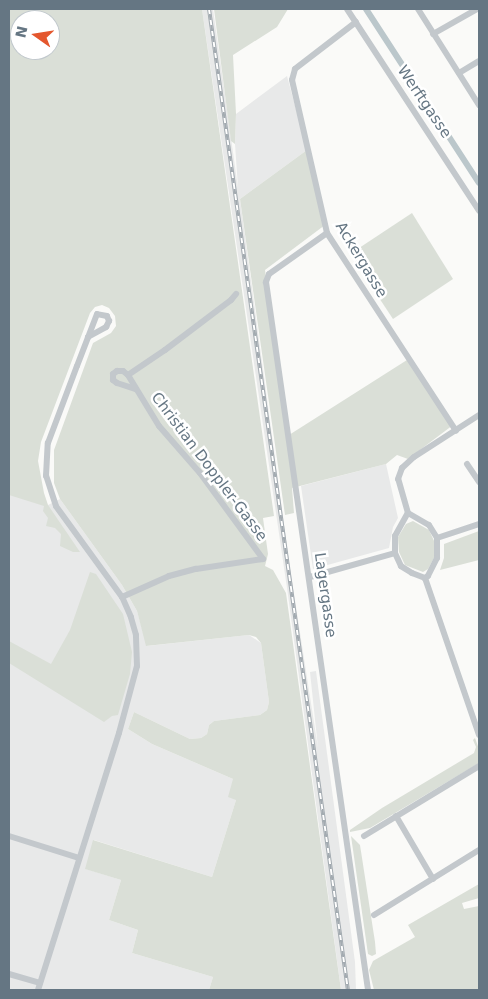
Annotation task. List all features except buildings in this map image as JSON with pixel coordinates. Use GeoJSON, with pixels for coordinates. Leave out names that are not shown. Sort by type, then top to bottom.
{"type":"FeatureCollection","features":[{"type":"Feature","properties":{"kind":"street","name":"Werftgasse"},"geometry":{"type":"LineString","coordinates":[[348,9],[479,211]]}},
{"type":"Feature","properties":{"kind":"street"},"geometry":{"type":"LineString","coordinates":[[418,9],[479,105]]}},
{"type":"Feature","properties":{"kind":"street"},"geometry":{"type":"LineString","coordinates":[[433,34],[477,9]]}},
{"type":"Feature","properties":{"kind":"street","name":"Ackergasse"},"geometry":{"type":"LineString","coordinates":[[356,22],[295,69],[292,80],[327,233],[456,431]]}},
{"type":"Feature","properties":{"kind":"street"},"geometry":{"type":"LineString","coordinates":[[459,74],[479,61]]}},
{"type":"Feature","properties":{"kind":"street","name":"Lagergasse"},"geometry":{"type":"LineString","coordinates":[[327,233],[269,274],[266,282],[368,990]]}},
{"type":"Feature","properties":{"kind":"street","name":"Christian Doppler-Gasse"},"geometry":{"type":"LineString","coordinates":[[128,374],[165,350],[231,300],[236,294]]}},
{"type":"Feature","properties":{"kind":"street"},"geometry":{"type":"LineString","coordinates":[[9,974],[39,987],[135,677],[138,652],[131,617],[122,597],[56,506],[46,476],[48,443],[88,337]]}},
{"type":"Feature","properties":{"kind":"street","name":"Christian Doppler-Gasse"},"geometry":{"type":"LineString","coordinates":[[122,597],[169,576],[196,569],[263,560],[200,473],[164,433],[135,389],[128,374],[123,371],[117,371],[113,374],[113,380],[117,383],[135,389]]}},
{"type":"Feature","properties":{"kind":"street"},"geometry":{"type":"LineString","coordinates":[[425,578],[428,576],[437,558],[437,538],[429,525],[408,513],[398,479],[402,468],[414,457],[479,416]]}},
{"type":"Feature","properties":{"kind":"street"},"geometry":{"type":"LineString","coordinates":[[467,464],[479,482]]}},
{"type":"Feature","properties":{"kind":"street"},"geometry":{"type":"LineString","coordinates":[[408,513],[395,536],[395,554],[401,566],[425,578]]}},
{"type":"Feature","properties":{"kind":"street"},"geometry":{"type":"LineString","coordinates":[[437,538],[479,524]]}},
{"type":"Feature","properties":{"kind":"street"},"geometry":{"type":"LineString","coordinates":[[310,577],[395,554]]}},
{"type":"Feature","properties":{"kind":"street"},"geometry":{"type":"LineString","coordinates":[[425,578],[479,736]]}},
{"type":"Feature","properties":{"kind":"street"},"geometry":{"type":"LineString","coordinates":[[364,836],[479,766]]}},
{"type":"Feature","properties":{"kind":"street"},"geometry":{"type":"LineString","coordinates":[[396,816],[433,878]]}},
{"type":"Feature","properties":{"kind":"street"},"geometry":{"type":"LineString","coordinates":[[9,836],[79,858]]}},
{"type":"Feature","properties":{"kind":"street"},"geometry":{"type":"LineString","coordinates":[[374,915],[479,850]]}},
{"type":"Feature","properties":{"kind":"shaded area"},"geometry":{"type":"Polygon","coordinates":[[[9,9],[202,9],[274,516],[263,518],[268,554],[265,566],[273,570],[286,593],[341,990],[209,990],[213,977],[132,953],[138,930],[109,920],[121,880],[85,869],[93,840],[212,877],[236,800],[228,797],[233,779],[152,744],[128,729],[134,712],[190,739],[201,738],[207,734],[209,725],[214,721],[260,715],[267,710],[269,702],[261,643],[256,637],[249,635],[146,646],[137,611],[122,585],[60,499],[54,483],[54,450],[93,343],[111,333],[116,326],[115,316],[109,308],[102,305],[95,307],[90,313],[41,442],[38,461],[48,505],[80,552],[73,552],[60,546],[61,534],[55,528],[46,526],[48,518],[43,511],[44,506],[9,495],[9,9]]]}},
{"type":"Feature","properties":{"kind":"shaded area"},"geometry":{"type":"Polygon","coordinates":[[[202,9],[213,9],[238,188],[235,144],[236,114],[287,76],[307,150],[240,199],[289,562],[318,748],[310,672],[316,671],[355,962],[356,990],[341,990],[287,588],[202,9]]]}},
{"type":"Feature","properties":{"kind":"shaded area"},"geometry":{"type":"Polygon","coordinates":[[[214,9],[288,9],[277,27],[233,55],[236,114],[235,144],[231,141],[214,9]]]}},
{"type":"Feature","properties":{"kind":"shaded area"},"geometry":{"type":"Polygon","coordinates":[[[307,150],[325,225],[265,270],[289,435],[407,360],[453,425],[408,459],[397,455],[386,464],[292,488],[294,513],[285,515],[240,199],[307,150]]]}},
{"type":"Feature","properties":{"kind":"shaded area"},"geometry":{"type":"Polygon","coordinates":[[[412,213],[453,279],[393,319],[350,254],[412,213]]]}},
{"type":"Feature","properties":{"kind":"shaded area"},"geometry":{"type":"Polygon","coordinates":[[[386,464],[398,518],[393,527],[389,548],[313,569],[301,486],[386,464]]]}},
{"type":"Feature","properties":{"kind":"shaded area"},"geometry":{"type":"Polygon","coordinates":[[[9,490],[48,505],[60,499],[122,585],[137,611],[147,646],[249,635],[261,643],[269,702],[267,710],[260,715],[214,721],[209,725],[207,734],[201,738],[190,739],[134,712],[128,729],[152,744],[233,779],[236,800],[212,877],[94,840],[86,869],[121,880],[109,920],[138,930],[132,953],[213,977],[209,990],[9,990],[9,490]]]}},
{"type":"Feature","properties":{"kind":"shaded area"},"geometry":{"type":"Polygon","coordinates":[[[413,521],[429,530],[435,543],[435,556],[428,569],[423,572],[405,565],[399,552],[398,537],[406,524],[413,521]]]}},
{"type":"Feature","properties":{"kind":"shaded area"},"geometry":{"type":"Polygon","coordinates":[[[479,531],[479,560],[440,570],[444,558],[444,544],[479,531]]]}},
{"type":"Feature","properties":{"kind":"shaded area"},"geometry":{"type":"Polygon","coordinates":[[[90,572],[96,574],[123,614],[132,652],[130,674],[118,715],[112,716],[104,722],[9,663],[9,641],[51,664],[70,630],[90,572]]]}},
{"type":"Feature","properties":{"kind":"shaded area"},"geometry":{"type":"Polygon","coordinates":[[[475,738],[479,749],[479,763],[370,828],[350,832],[350,830],[382,808],[474,753],[476,747],[473,740],[475,738]]]}},
{"type":"Feature","properties":{"kind":"shaded area"},"geometry":{"type":"Polygon","coordinates":[[[351,836],[360,845],[375,942],[376,954],[372,956],[368,954],[351,836]]]}},
{"type":"Feature","properties":{"kind":"shaded area"},"geometry":{"type":"Polygon","coordinates":[[[479,884],[479,898],[462,903],[464,909],[479,906],[479,990],[374,990],[369,970],[373,961],[415,937],[408,925],[479,884]]]}},
{"type":"Feature","properties":{"kind":"waterway"},"geometry":{"type":"LineString","coordinates":[[366,9],[479,183]]}},
{"type":"Feature","properties":{"kind":"railway"},"geometry":{"type":"LineString","coordinates":[[209,9],[348,990]]}}]}
